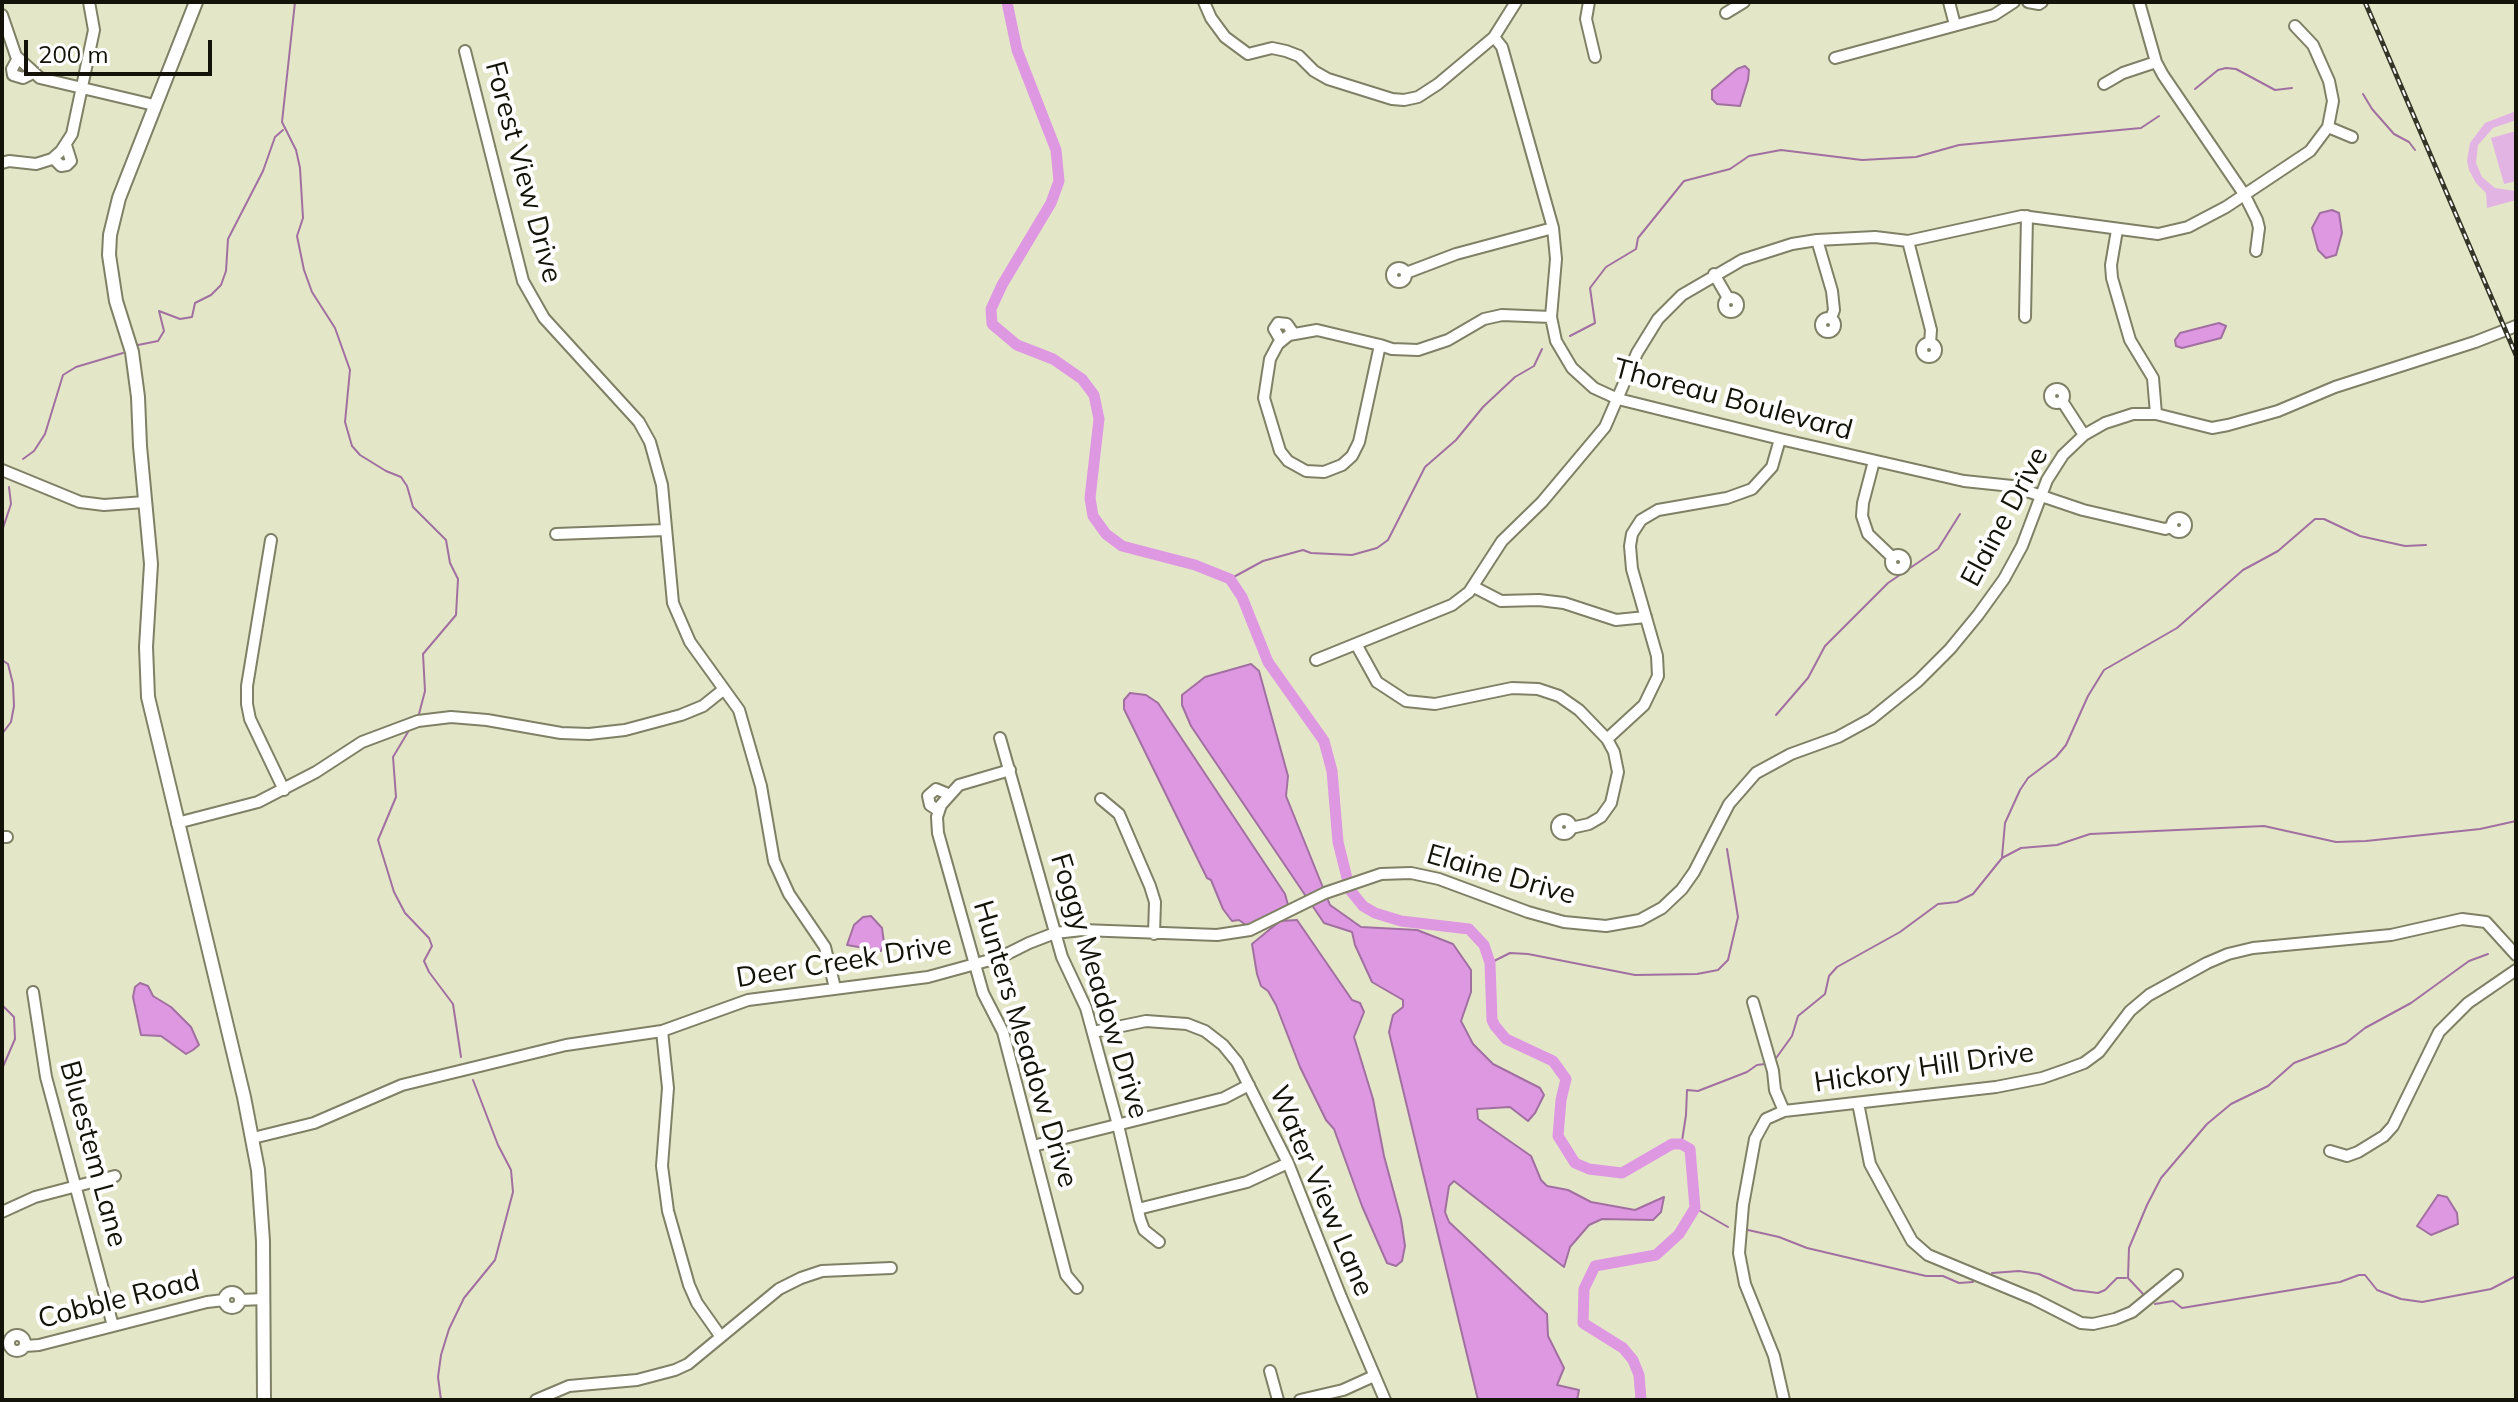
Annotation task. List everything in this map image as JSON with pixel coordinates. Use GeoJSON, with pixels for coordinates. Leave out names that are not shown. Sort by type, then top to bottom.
{"type":"FeatureCollection","features":[{"type":"Feature","properties":{"kind":"main road"},"geometry":{"type":"LineString","coordinates":[[196,2],[119,198],[110,235],[111,274],[136,375],[151,564],[146,647],[148,697],[253,1138],[262,1205],[264,1400]]}},
{"type":"Feature","properties":{"kind":"street"},"geometry":{"type":"LineString","coordinates":[[2,163],[36,164],[53,158],[72,134],[94,30],[89,2]]}},
{"type":"Feature","properties":{"kind":"street"},"geometry":{"type":"LineString","coordinates":[[1204,2],[1225,37],[1248,54],[1272,48],[1286,51],[1299,56],[1314,71],[1328,79],[1392,99],[1418,97],[1494,37],[1516,2]]}},
{"type":"Feature","properties":{"kind":"street"},"geometry":{"type":"LineString","coordinates":[[1589,2],[1586,19],[1595,57]]}},
{"type":"Feature","properties":{"kind":"street"},"geometry":{"type":"LineString","coordinates":[[1726,13],[1744,2]]}},
{"type":"Feature","properties":{"kind":"street"},"geometry":{"type":"LineString","coordinates":[[1949,2],[1955,25]]}},
{"type":"Feature","properties":{"kind":"street"},"geometry":{"type":"LineString","coordinates":[[1835,58],[1994,15],[2014,2]]}},
{"type":"Feature","properties":{"kind":"street"},"geometry":{"type":"LineString","coordinates":[[2028,2],[2042,2]]}},
{"type":"Feature","properties":{"kind":"street"},"geometry":{"type":"LineString","coordinates":[[2139,2],[2156,62],[2244,194],[2259,228],[2256,251]]}},
{"type":"Feature","properties":{"kind":"street"},"geometry":{"type":"LineString","coordinates":[[2,15],[18,58],[33,73],[53,82],[154,105]]}},
{"type":"Feature","properties":{"kind":"street"},"geometry":{"type":"LineString","coordinates":[[1316,660],[1452,605],[1474,587],[1502,541],[1542,502],[1605,427],[1642,343],[1658,319],[1682,295],[1714,274],[1766,252],[1817,240],[1875,237],[1908,241],[2007,217],[2027,216],[2158,234],[2198,223],[2244,194],[2310,151],[2328,127],[2333,101],[2329,81],[2313,45],[2295,26]]}},
{"type":"Feature","properties":{"kind":"street","name":"Thoreau Boulevard"},"geometry":{"type":"LineString","coordinates":[[1494,37],[1502,47],[1553,228],[1556,259],[1551,317],[1559,348],[1572,368],[1599,392],[1780,439],[1964,481],[2012,486],[2083,510],[2165,529],[2172,527]]}},
{"type":"Feature","properties":{"kind":"street","name":"Forest View Drive"},"geometry":{"type":"LineString","coordinates":[[465,51],[523,281],[544,318],[645,432],[657,460],[673,603],[690,642],[739,710],[766,810],[774,861],[789,894],[825,947],[835,988]]}},
{"type":"Feature","properties":{"kind":"street"},"geometry":{"type":"LineString","coordinates":[[2104,84],[2123,73],[2156,62]]}},
{"type":"Feature","properties":{"kind":"street"},"geometry":{"type":"LineString","coordinates":[[2328,127],[2352,137]]}},
{"type":"Feature","properties":{"kind":"street"},"geometry":{"type":"LineString","coordinates":[[2025,317],[2027,216]]}},
{"type":"Feature","properties":{"kind":"street"},"geometry":{"type":"LineString","coordinates":[[1406,273],[1456,254],[1553,228]]}},
{"type":"Feature","properties":{"kind":"street"},"geometry":{"type":"LineString","coordinates":[[2117,230],[2112,278],[2130,340],[2153,378],[2156,414]]}},
{"type":"Feature","properties":{"kind":"street"},"geometry":{"type":"LineString","coordinates":[[1817,240],[1832,291],[1834,310],[1831,318]]}},
{"type":"Feature","properties":{"kind":"street"},"geometry":{"type":"LineString","coordinates":[[1908,241],[1931,330],[1930,343]]}},
{"type":"Feature","properties":{"kind":"street"},"geometry":{"type":"LineString","coordinates":[[1714,274],[1728,298]]}},
{"type":"Feature","properties":{"kind":"street"},"geometry":{"type":"LineString","coordinates":[[1380,345],[1355,451],[1342,465],[1318,472],[1300,469],[1288,461],[1280,451],[1264,398],[1270,359],[1281,341],[1294,334],[1317,330],[1380,345],[1398,350],[1418,350],[1448,340],[1484,319],[1502,315],[1551,317]]}},
{"type":"Feature","properties":{"kind":"street"},"geometry":{"type":"LineString","coordinates":[[1281,341],[1274,329],[1278,323],[1287,324],[1294,334]]}},
{"type":"Feature","properties":{"kind":"street","name":"Elaine Drive"},"geometry":{"type":"LineString","coordinates":[[1217,935],[1250,930],[1325,893],[1381,874],[1411,873],[1467,887],[1528,912],[1564,922],[1625,924],[1662,908],[1694,872],[1729,804],[1746,782],[1767,765],[1838,737],[1871,719],[1918,681],[1950,649],[2004,579],[2022,546],[2047,480],[2063,455],[2084,435],[2105,423],[2133,414],[2156,414],[2212,428],[2278,411],[2335,387],[2516,326]]}},
{"type":"Feature","properties":{"kind":"street"},"geometry":{"type":"LineString","coordinates":[[2062,401],[2084,435]]}},
{"type":"Feature","properties":{"kind":"street"},"geometry":{"type":"LineString","coordinates":[[1607,739],[1637,713],[1655,687],[1658,676],[1657,656],[1632,569],[1630,546],[1636,527],[1641,520],[1658,510],[1727,498],[1752,489],[1772,467],[1780,439]]}},
{"type":"Feature","properties":{"kind":"street"},"geometry":{"type":"LineString","coordinates":[[1874,461],[1862,516],[1868,534],[1892,557]]}},
{"type":"Feature","properties":{"kind":"street"},"geometry":{"type":"LineString","coordinates":[[2,470],[57,494],[92,504],[145,502]]}},
{"type":"Feature","properties":{"kind":"street"},"geometry":{"type":"LineString","coordinates":[[556,534],[666,530]]}},
{"type":"Feature","properties":{"kind":"street"},"geometry":{"type":"LineString","coordinates":[[271,540],[247,686],[247,704],[250,719],[284,790]]}},
{"type":"Feature","properties":{"kind":"street"},"geometry":{"type":"LineString","coordinates":[[1474,587],[1501,601],[1564,603],[1616,620],[1646,617]]}},
{"type":"Feature","properties":{"kind":"street"},"geometry":{"type":"LineString","coordinates":[[1356,644],[1377,682],[1406,701],[1435,704],[1512,688],[1538,689],[1570,703],[1607,739],[1614,752],[1618,772],[1611,803],[1601,817],[1589,824],[1571,828]]}},
{"type":"Feature","properties":{"kind":"street"},"geometry":{"type":"LineString","coordinates":[[177,823],[258,802],[284,790],[362,742],[418,721],[451,717],[487,720],[561,733],[625,730],[695,709],[723,690]]}},
{"type":"Feature","properties":{"kind":"street","name":"Foggy Meadow Drive"},"geometry":{"type":"LineString","coordinates":[[1000,738],[1067,973],[1086,1008],[1144,1230],[1159,1242]]}},
{"type":"Feature","properties":{"kind":"street","name":"Hunters Meadow Drive"},"geometry":{"type":"LineString","coordinates":[[1010,770],[959,785],[948,794],[936,789],[928,796],[930,805],[939,811],[938,833],[983,993],[1003,1032],[1066,1275],[1077,1288]]}},
{"type":"Feature","properties":{"kind":"street"},"geometry":{"type":"LineString","coordinates":[[939,811],[948,794]]}},
{"type":"Feature","properties":{"kind":"street"},"geometry":{"type":"LineString","coordinates":[[1101,799],[1119,814],[1150,886],[1155,902],[1154,934]]}},
{"type":"Feature","properties":{"kind":"street","name":"Hickory Hill Drive"},"geometry":{"type":"LineString","coordinates":[[1784,1400],[1774,1356],[1745,1284],[1739,1241],[1755,1139],[1766,1119],[1784,1111],[1996,1087],[2042,1078],[2074,1067],[2099,1052],[2130,1011],[2149,995],[2207,963],[2253,948],[2391,935],[2462,919],[2486,922],[2516,955]]}},
{"type":"Feature","properties":{"kind":"street","name":"Deer Creek Drive"},"geometry":{"type":"LineString","coordinates":[[253,1138],[314,1123],[402,1085],[566,1045],[662,1031],[748,1000],[928,977],[1001,957],[1055,933],[1082,930],[1217,935]]}},
{"type":"Feature","properties":{"kind":"street"},"geometry":{"type":"LineString","coordinates":[[2330,1151],[2347,1156],[2370,1147],[2384,1136],[2393,1126],[2439,1032],[2468,1003],[2516,970]]}},
{"type":"Feature","properties":{"kind":"street","name":"Bluestem Lane"},"geometry":{"type":"LineString","coordinates":[[33,992],[46,1077],[113,1326]]}},
{"type":"Feature","properties":{"kind":"street"},"geometry":{"type":"LineString","coordinates":[[1753,1002],[1773,1071],[1775,1090],[1784,1111]]}},
{"type":"Feature","properties":{"kind":"street","name":"Water View Lane"},"geometry":{"type":"LineString","coordinates":[[1093,1032],[1146,1021],[1187,1024],[1205,1031],[1223,1045],[1237,1062],[1288,1163],[1385,1400]]}},
{"type":"Feature","properties":{"kind":"street"},"geometry":{"type":"LineString","coordinates":[[662,1031],[668,1079],[662,1166],[668,1211],[689,1285],[697,1303],[721,1337]]}},
{"type":"Feature","properties":{"kind":"street"},"geometry":{"type":"LineString","coordinates":[[1033,1146],[1224,1098],[1249,1085]]}},
{"type":"Feature","properties":{"kind":"street"},"geometry":{"type":"LineString","coordinates":[[1858,1103],[1870,1164],[1912,1241],[1928,1255],[2034,1299],[2081,1323],[2093,1324],[2132,1312],[2177,1275]]}},
{"type":"Feature","properties":{"kind":"street"},"geometry":{"type":"LineString","coordinates":[[1138,1209],[1247,1182],[1288,1163]]}},
{"type":"Feature","properties":{"kind":"street"},"geometry":{"type":"LineString","coordinates":[[2,1212],[35,1197],[115,1176]]}},
{"type":"Feature","properties":{"kind":"street"},"geometry":{"type":"LineString","coordinates":[[536,1400],[569,1386],[663,1375],[688,1364],[751,1309],[801,1278],[822,1271],[891,1268]]}},
{"type":"Feature","properties":{"kind":"street","name":"Cobble Road"},"geometry":{"type":"LineString","coordinates":[[25,1346],[224,1300],[226,1295],[233,1292],[238,1294],[240,1300],[264,1299]]}},
{"type":"Feature","properties":{"kind":"street"},"geometry":{"type":"LineString","coordinates":[[1270,1371],[1278,1400]]}},
{"type":"Feature","properties":{"kind":"street"},"geometry":{"type":"LineString","coordinates":[[1300,1400],[1343,1390],[1374,1376]]}},
{"type":"Feature","properties":{"kind":"shaded area"},"geometry":{"type":"Polygon","coordinates":[[[1745,66],[1749,70],[1748,80],[1740,106],[1717,104],[1712,99],[1712,90],[1745,66]]]}},
{"type":"Feature","properties":{"kind":"shaded area"},"geometry":{"type":"Polygon","coordinates":[[[2516,111],[2516,120],[2493,128],[2478,145],[2476,163],[2482,177],[2495,188],[2516,191],[2516,200],[2487,208],[2486,193],[2469,170],[2470,143],[2485,123],[2516,111]]]}},
{"type":"Feature","properties":{"kind":"shaded area"},"geometry":{"type":"Polygon","coordinates":[[[2516,131],[2516,181],[2504,184],[2491,138],[2516,131]]]}},
{"type":"Feature","properties":{"kind":"shaded area"},"geometry":{"type":"Polygon","coordinates":[[[2332,210],[2339,213],[2342,233],[2336,255],[2326,258],[2318,250],[2312,228],[2320,213],[2332,210]]]}},
{"type":"Feature","properties":{"kind":"shaded area"},"geometry":{"type":"Polygon","coordinates":[[[2219,323],[2226,326],[2221,338],[2182,348],[2176,346],[2175,340],[2180,333],[2219,323]]]}},
{"type":"Feature","properties":{"kind":"shaded area"},"geometry":{"type":"Polygon","coordinates":[[[1251,664],[1259,671],[1288,776],[1286,796],[1330,905],[1361,927],[1417,930],[1453,944],[1471,970],[1471,992],[1461,1021],[1473,1044],[1493,1064],[1540,1088],[1544,1095],[1528,1121],[1510,1107],[1477,1109],[1478,1119],[1531,1156],[1541,1180],[1547,1186],[1568,1190],[1591,1202],[1635,1210],[1664,1197],[1661,1212],[1653,1220],[1602,1219],[1589,1225],[1570,1247],[1564,1267],[1454,1181],[1449,1186],[1445,1212],[1449,1222],[1547,1314],[1548,1336],[1564,1368],[1557,1385],[1579,1390],[1577,1400],[1478,1400],[1389,1032],[1393,1015],[1403,1007],[1403,1000],[1372,982],[1352,932],[1324,923],[1191,726],[1182,705],[1182,695],[1205,677],[1251,664]]]}},
{"type":"Feature","properties":{"kind":"shaded area"},"geometry":{"type":"Polygon","coordinates":[[[1130,693],[1146,695],[1158,703],[1285,894],[1288,905],[1285,909],[1255,924],[1246,925],[1239,920],[1232,921],[1223,909],[1124,709],[1124,700],[1130,693]]]}},
{"type":"Feature","properties":{"kind":"shaded area"},"geometry":{"type":"Polygon","coordinates":[[[871,916],[882,928],[884,943],[881,951],[847,945],[854,925],[863,917],[871,916]]]}},
{"type":"Feature","properties":{"kind":"shaded area"},"geometry":{"type":"Polygon","coordinates":[[[1297,920],[1352,1000],[1360,1003],[1364,1012],[1354,1037],[1373,1099],[1401,1219],[1405,1246],[1402,1261],[1396,1266],[1387,1263],[1334,1129],[1326,1120],[1300,1067],[1276,1005],[1261,986],[1257,974],[1252,944],[1280,921],[1297,920]]]}},
{"type":"Feature","properties":{"kind":"shaded area"},"geometry":{"type":"Polygon","coordinates":[[[140,983],[148,986],[153,996],[171,1007],[191,1027],[199,1045],[186,1054],[161,1036],[141,1035],[133,997],[135,987],[140,983]]]}},
{"type":"Feature","properties":{"kind":"shaded area"},"geometry":{"type":"Polygon","coordinates":[[[2438,1195],[2447,1197],[2457,1213],[2458,1224],[2431,1235],[2417,1226],[2438,1195]]]}},
{"type":"Feature","properties":{"kind":"waterway"},"geometry":{"type":"LineString","coordinates":[[295,2],[282,122],[296,150],[300,168],[303,218],[297,236],[304,270],[312,292],[335,328],[350,370],[345,422],[352,446],[360,455],[401,477],[413,507],[446,540],[450,563],[458,579],[456,615],[423,654],[425,691],[419,714]]}},
{"type":"Feature","properties":{"kind":"waterway"},"geometry":{"type":"LineString","coordinates":[[1007,2],[1017,50],[1056,150],[1059,181],[1051,203],[1002,285],[991,309],[992,324],[1017,345],[1053,359],[1082,379],[1094,395],[1099,419],[1090,498],[1093,516],[1106,534],[1122,546],[1195,565],[1230,579],[1242,597],[1268,662],[1324,741],[1332,771],[1338,842],[1350,890],[1363,906],[1375,913],[1401,921],[1469,929],[1484,945],[1490,963],[1492,1020],[1495,1026],[1506,1039],[1553,1061],[1566,1079],[1558,1136],[1575,1163],[1589,1169],[1622,1173],[1672,1144],[1681,1144],[1690,1149],[1695,1208],[1679,1234],[1656,1255],[1595,1266],[1584,1289],[1583,1323],[1623,1348],[1633,1360],[1639,1375],[1641,1400]]}},
{"type":"Feature","properties":{"kind":"waterway"},"geometry":{"type":"LineString","coordinates":[[2195,89],[2218,70],[2226,68],[2236,69],[2275,90],[2292,88]]}},
{"type":"Feature","properties":{"kind":"waterway"},"geometry":{"type":"LineString","coordinates":[[2363,94],[2394,134],[2409,142],[2415,150]]}},
{"type":"Feature","properties":{"kind":"waterway"},"geometry":{"type":"LineString","coordinates":[[1570,336],[1595,323],[1590,288],[1606,267],[1636,249],[1638,238],[1684,181],[1730,169],[1749,156],[1781,150],[1862,160],[1916,157],[1959,145],[2141,128],[2159,116]]}},
{"type":"Feature","properties":{"kind":"waterway"},"geometry":{"type":"LineString","coordinates":[[138,345],[158,341],[164,331],[159,311],[180,319],[192,317],[195,303],[211,295],[221,285],[226,271],[228,239],[263,171],[275,137],[283,130]]}},
{"type":"Feature","properties":{"kind":"waterway"},"geometry":{"type":"LineString","coordinates":[[1230,579],[1263,561],[1303,550],[1352,555],[1377,548],[1388,540],[1425,467],[1456,440],[1483,407],[1515,377],[1534,366],[1542,349]]}},
{"type":"Feature","properties":{"kind":"waterway"},"geometry":{"type":"LineString","coordinates":[[23,459],[34,451],[45,434],[63,375],[76,367],[123,353]]}},
{"type":"Feature","properties":{"kind":"waterway"},"geometry":{"type":"LineString","coordinates":[[2,531],[11,504],[9,487]]}},
{"type":"Feature","properties":{"kind":"waterway"},"geometry":{"type":"LineString","coordinates":[[1776,715],[1808,678],[1825,646],[1888,583],[1938,549],[1960,514]]}},
{"type":"Feature","properties":{"kind":"waterway"},"geometry":{"type":"LineString","coordinates":[[2002,857],[2005,823],[2020,790],[2028,778],[2056,757],[2066,745],[2088,696],[2104,670],[2177,628],[2243,570],[2278,551],[2315,519],[2324,519],[2360,536],[2405,546],[2426,545]]}},
{"type":"Feature","properties":{"kind":"waterway"},"geometry":{"type":"LineString","coordinates":[[2,660],[8,664],[14,706],[11,722],[2,734]]}},
{"type":"Feature","properties":{"kind":"waterway"},"geometry":{"type":"LineString","coordinates":[[408,732],[393,757],[396,797],[378,840],[394,892],[405,913],[429,938],[432,946],[424,961],[453,1004],[461,1057]]}},
{"type":"Feature","properties":{"kind":"waterway"},"geometry":{"type":"LineString","coordinates":[[2,805],[3,816]]}},
{"type":"Feature","properties":{"kind":"waterway"},"geometry":{"type":"LineString","coordinates":[[1774,1061],[1792,1036],[1798,1016],[1825,994],[1829,976],[1837,967],[1900,932],[1938,904],[1957,902],[1973,894],[2002,858],[2021,848],[2057,845],[2090,834],[2264,826],[2336,842],[2366,841],[2480,829],[2516,821]]}},
{"type":"Feature","properties":{"kind":"waterway"},"geometry":{"type":"LineString","coordinates":[[1490,963],[1510,953],[1635,975],[1697,974],[1718,970],[1728,960],[1738,917],[1727,849]]}},
{"type":"Feature","properties":{"kind":"waterway"},"geometry":{"type":"LineString","coordinates":[[2144,1295],[2128,1278],[2129,1248],[2161,1178],[2207,1124],[2231,1104],[2268,1086],[2294,1063],[2346,1043],[2365,1028],[2411,1003],[2469,961],[2488,954]]}},
{"type":"Feature","properties":{"kind":"waterway"},"geometry":{"type":"LineString","coordinates":[[2,1005],[14,1017],[15,1039],[2,1069]]}},
{"type":"Feature","properties":{"kind":"waterway"},"geometry":{"type":"LineString","coordinates":[[1690,1149],[1682,1141],[1687,1090],[1698,1091],[1765,1064]]}},
{"type":"Feature","properties":{"kind":"waterway"},"geometry":{"type":"LineString","coordinates":[[441,1400],[438,1377],[449,1329],[464,1298],[495,1260],[513,1192],[511,1170],[473,1080]]}},
{"type":"Feature","properties":{"kind":"waterway"},"geometry":{"type":"LineString","coordinates":[[1695,1208],[1728,1227]]}},
{"type":"Feature","properties":{"kind":"waterway"},"geometry":{"type":"LineString","coordinates":[[1748,1230],[1807,1248],[1926,1276],[1943,1276],[1959,1283],[1973,1282]]}},
{"type":"Feature","properties":{"kind":"waterway"},"geometry":{"type":"LineString","coordinates":[[1992,1273],[2019,1271],[2039,1274],[2074,1290],[2098,1293],[2117,1278],[2126,1278]]}},
{"type":"Feature","properties":{"kind":"waterway"},"geometry":{"type":"LineString","coordinates":[[2155,1304],[2173,1301],[2182,1308],[2340,1282],[2359,1275],[2365,1275],[2377,1290],[2401,1299],[2422,1302],[2491,1289],[2516,1276]]}},
{"type":"Feature","properties":{"kind":"railway"},"geometry":{"type":"LineString","coordinates":[[2365,2],[2516,355]]}}]}
